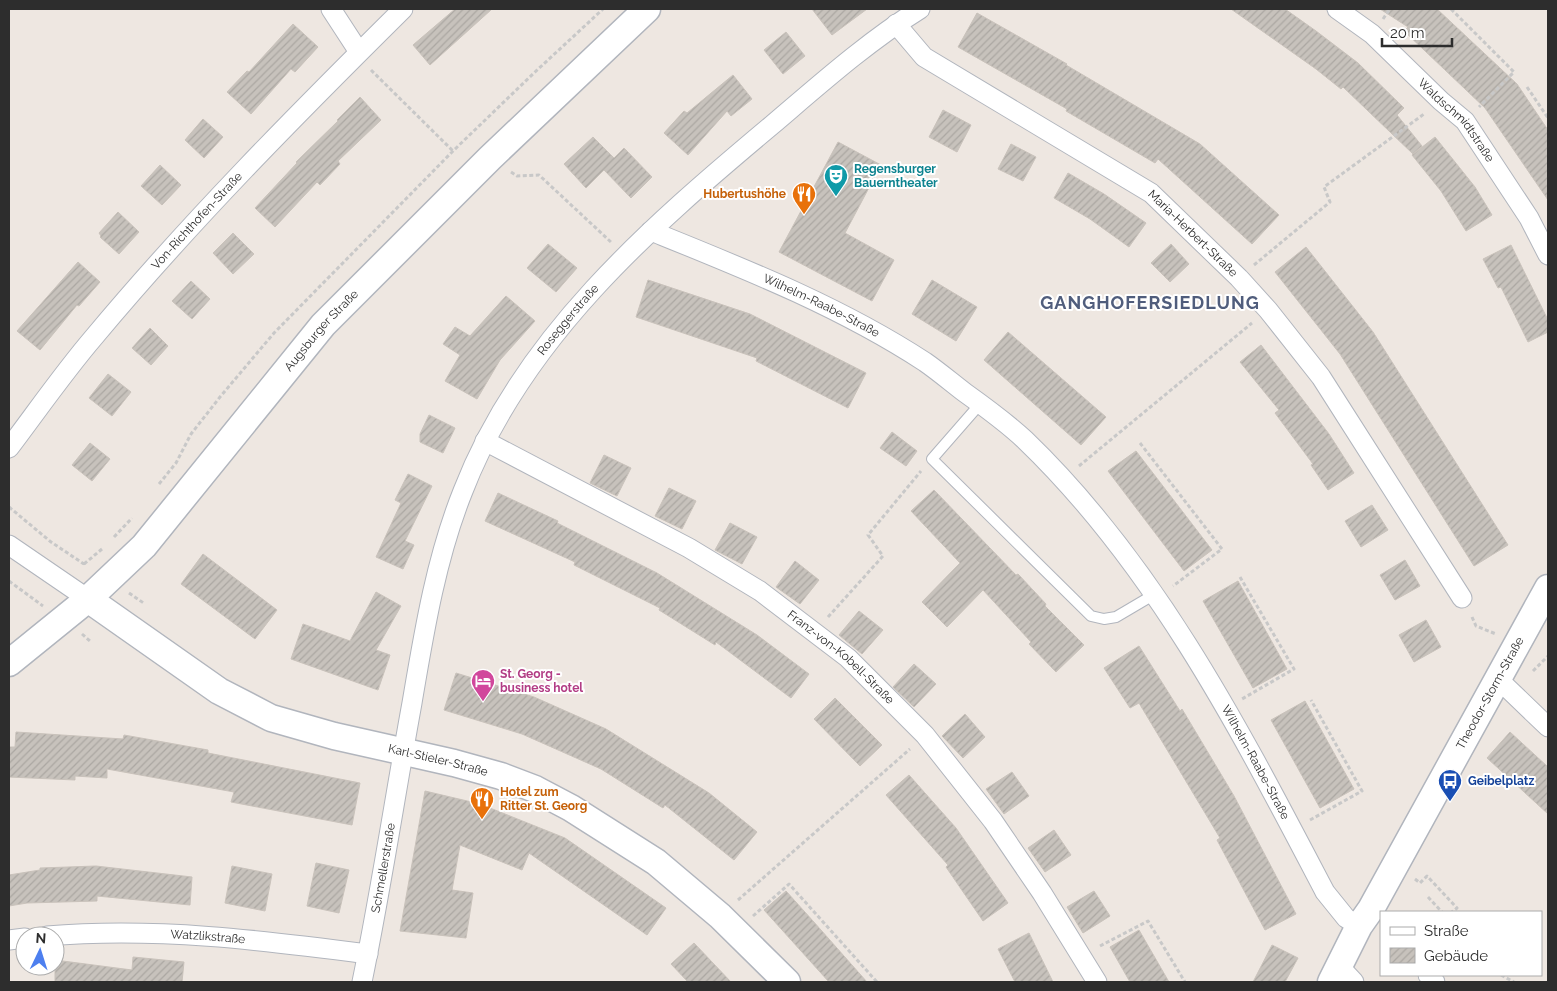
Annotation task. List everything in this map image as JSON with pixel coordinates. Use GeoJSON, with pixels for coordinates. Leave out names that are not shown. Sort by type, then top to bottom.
{"type":"FeatureCollection","features":[{"type":"Feature","properties":{"kind":"street"},"geometry":{"type":"LineString","coordinates":[[331,9],[359,52]]}},
{"type":"Feature","properties":{"kind":"street","name":"Von-Richthofen-Straße"},"geometry":{"type":"LineString","coordinates":[[9,448],[92,338],[173,245],[260,152],[403,9]]}},
{"type":"Feature","properties":{"kind":"street","name":"Augsburger Straße"},"geometry":{"type":"LineString","coordinates":[[9,662],[88,599],[144,546],[323,325],[496,151],[647,9]]}},
{"type":"Feature","properties":{"kind":"street","name":"Roseggerstraße"},"geometry":{"type":"LineString","coordinates":[[403,752],[427,612],[462,492],[485,441],[516,386],[548,342],[625,255],[741,150],[896,24],[920,9]]}},
{"type":"Feature","properties":{"kind":"street","name":"Waldschmidtstraße"},"geometry":{"type":"LineString","coordinates":[[1337,9],[1383,44],[1441,101],[1465,121],[1529,218],[1548,255]]}},
{"type":"Feature","properties":{"kind":"street","name":"Maria-Herbert-Straße"},"geometry":{"type":"LineString","coordinates":[[896,24],[924,57],[1151,193],[1239,278],[1268,310],[1321,377],[1462,598]]}},
{"type":"Feature","properties":{"kind":"street","name":"Wilhelm-Raabe-Straße"},"geometry":{"type":"LineString","coordinates":[[651,231],[817,301],[868,328],[926,363],[1024,439],[1063,479],[1109,532],[1156,596],[1226,708],[1324,892],[1346,918],[1370,919]]}},
{"type":"Feature","properties":{"kind":"street","name":"Franz-von-Kobell-Straße"},"geometry":{"type":"LineString","coordinates":[[485,441],[689,548],[760,591],[848,658],[925,735],[993,821],[1098,982]]}},
{"type":"Feature","properties":{"kind":"street"},"geometry":{"type":"LineString","coordinates":[[9,546],[88,599]]}},
{"type":"Feature","properties":{"kind":"street","name":"Theodor-Storm-Straße"},"geometry":{"type":"LineString","coordinates":[[1341,977],[1395,865],[1548,588]]}},
{"type":"Feature","properties":{"kind":"street","name":"Karl-Stieler-Straße"},"geometry":{"type":"LineString","coordinates":[[88,599],[219,691],[271,718],[334,736],[501,776],[535,789],[571,808],[656,862],[728,924],[787,982]]}},
{"type":"Feature","properties":{"kind":"street"},"geometry":{"type":"LineString","coordinates":[[1498,679],[1548,727]]}},
{"type":"Feature","properties":{"kind":"street","name":"Schmellerstraße"},"geometry":{"type":"LineString","coordinates":[[362,982],[403,752]]}},
{"type":"Feature","properties":{"kind":"street","name":"Watzlikstraße"},"geometry":{"type":"LineString","coordinates":[[65,934],[142,932],[290,944],[368,954]]}},
{"type":"Feature","properties":{"kind":"lane"},"geometry":{"type":"LineString","coordinates":[[980,404],[932,459],[1091,616],[1104,619],[1116,617],[1156,596]]}},
{"type":"Feature","properties":{"kind":"path"},"geometry":{"type":"LineString","coordinates":[[1451,9],[1514,72],[1465,121]]}},
{"type":"Feature","properties":{"kind":"path"},"geometry":{"type":"LineString","coordinates":[[359,52],[371,70],[474,175]]}},
{"type":"Feature","properties":{"kind":"path"},"geometry":{"type":"LineString","coordinates":[[1527,88],[1548,118]]}},
{"type":"Feature","properties":{"kind":"path"},"geometry":{"type":"LineString","coordinates":[[1239,278],[1330,202],[1324,187],[1441,101]]}},
{"type":"Feature","properties":{"kind":"path"},"geometry":{"type":"LineString","coordinates":[[539,175],[625,255]]}},
{"type":"Feature","properties":{"kind":"path"},"geometry":{"type":"LineString","coordinates":[[1063,479],[1268,310]]}},
{"type":"Feature","properties":{"kind":"path"},"geometry":{"type":"LineString","coordinates":[[1140,443],[1222,549],[1156,596]]}},
{"type":"Feature","properties":{"kind":"path"},"geometry":{"type":"LineString","coordinates":[[814,632],[883,556],[868,534],[932,459]]}},
{"type":"Feature","properties":{"kind":"path"},"geometry":{"type":"LineString","coordinates":[[9,507],[51,542],[145,604]]}},
{"type":"Feature","properties":{"kind":"path"},"geometry":{"type":"LineString","coordinates":[[1226,708],[1294,670],[1240,577]]}},
{"type":"Feature","properties":{"kind":"path"},"geometry":{"type":"LineString","coordinates":[[1462,598],[1476,626],[1517,644]]}},
{"type":"Feature","properties":{"kind":"path"},"geometry":{"type":"LineString","coordinates":[[1292,830],[1362,791],[1312,700]]}},
{"type":"Feature","properties":{"kind":"path"},"geometry":{"type":"LineString","coordinates":[[728,924],[925,735]]}},
{"type":"Feature","properties":{"kind":"path"},"geometry":{"type":"LineString","coordinates":[[1395,865],[1420,883],[1427,876],[1457,908],[1453,911]]}},
{"type":"Feature","properties":{"kind":"path"},"geometry":{"type":"LineString","coordinates":[[728,924],[789,884],[877,982]]}},
{"type":"Feature","properties":{"kind":"path"},"geometry":{"type":"LineString","coordinates":[[1428,897],[1441,911]]}},
{"type":"Feature","properties":{"kind":"path"},"geometry":{"type":"LineString","coordinates":[[1082,956],[1148,921],[1185,982]]}},
{"type":"Feature","properties":{"kind":"path"},"geometry":{"type":"LineString","coordinates":[[1503,976],[1514,982]]}},
{"type":"Feature","properties":{"kind":"building"},"geometry":{"type":"Polygon","coordinates":[[[455,9],[492,9],[430,65],[413,45],[455,9]]]}},
{"type":"Feature","properties":{"kind":"building"},"geometry":{"type":"Polygon","coordinates":[[[812,9],[867,9],[832,35],[812,9]]]}},
{"type":"Feature","properties":{"kind":"building"},"geometry":{"type":"Polygon","coordinates":[[[1231,9],[1285,9],[1316,31],[1358,63],[1404,108],[1397,115],[1422,146],[1413,154],[1343,87],[1341,89],[1231,9]]]}},
{"type":"Feature","properties":{"kind":"building"},"geometry":{"type":"Polygon","coordinates":[[[1380,9],[1437,9],[1517,84],[1548,130],[1548,200],[1485,108],[1404,31],[1408,27],[1380,9]]]}},
{"type":"Feature","properties":{"kind":"building"},"geometry":{"type":"Polygon","coordinates":[[[977,13],[1067,64],[1200,144],[1279,215],[1252,244],[1158,159],[1155,163],[1066,111],[1067,109],[958,47],[977,13]]]}},
{"type":"Feature","properties":{"kind":"building"},"geometry":{"type":"Polygon","coordinates":[[[293,24],[318,47],[295,72],[291,69],[251,114],[227,92],[247,71],[249,72],[293,24]]]}},
{"type":"Feature","properties":{"kind":"building"},"geometry":{"type":"Polygon","coordinates":[[[786,32],[805,56],[783,74],[764,50],[786,32]]]}},
{"type":"Feature","properties":{"kind":"building"},"geometry":{"type":"Polygon","coordinates":[[[733,75],[752,99],[731,116],[727,111],[688,155],[664,133],[684,111],[687,113],[733,75]]]}},
{"type":"Feature","properties":{"kind":"building"},"geometry":{"type":"Polygon","coordinates":[[[360,97],[381,120],[338,161],[340,164],[320,185],[317,182],[275,227],[255,208],[296,162],[360,97]]]}},
{"type":"Feature","properties":{"kind":"building"},"geometry":{"type":"Polygon","coordinates":[[[943,110],[971,125],[957,152],[929,137],[943,110]]]}},
{"type":"Feature","properties":{"kind":"building"},"geometry":{"type":"Polygon","coordinates":[[[203,119],[223,137],[204,158],[185,140],[203,119]]]}},
{"type":"Feature","properties":{"kind":"building"},"geometry":{"type":"Polygon","coordinates":[[[593,137],[614,158],[624,148],[652,177],[631,198],[604,170],[586,188],[564,164],[593,137]]]}},
{"type":"Feature","properties":{"kind":"building"},"geometry":{"type":"Polygon","coordinates":[[[1435,137],[1475,187],[1492,215],[1466,231],[1441,191],[1412,155],[1435,137]]]}},
{"type":"Feature","properties":{"kind":"building"},"geometry":{"type":"Polygon","coordinates":[[[838,142],[881,165],[845,233],[894,260],[872,301],[779,252],[838,142]]]}},
{"type":"Feature","properties":{"kind":"building"},"geometry":{"type":"Polygon","coordinates":[[[1011,144],[1036,157],[1023,181],[998,169],[1011,144]]]}},
{"type":"Feature","properties":{"kind":"building"},"geometry":{"type":"Polygon","coordinates":[[[160,165],[181,185],[162,205],[141,186],[160,165]]]}},
{"type":"Feature","properties":{"kind":"building"},"geometry":{"type":"Polygon","coordinates":[[[1068,173],[1104,194],[1146,223],[1129,247],[1090,219],[1054,198],[1068,173]]]}},
{"type":"Feature","properties":{"kind":"building"},"geometry":{"type":"Polygon","coordinates":[[[118,212],[139,232],[119,254],[100,237],[99,233],[118,212]]]}},
{"type":"Feature","properties":{"kind":"building"},"geometry":{"type":"Polygon","coordinates":[[[233,233],[254,254],[233,274],[213,253],[233,233]]]}},
{"type":"Feature","properties":{"kind":"building"},"geometry":{"type":"Polygon","coordinates":[[[548,244],[577,268],[556,292],[527,268],[548,244]]]}},
{"type":"Feature","properties":{"kind":"building"},"geometry":{"type":"Polygon","coordinates":[[[1171,244],[1189,264],[1170,282],[1151,263],[1171,244]]]}},
{"type":"Feature","properties":{"kind":"building"},"geometry":{"type":"Polygon","coordinates":[[[1511,245],[1548,320],[1548,332],[1528,342],[1501,287],[1498,288],[1483,259],[1511,245]]]}},
{"type":"Feature","properties":{"kind":"building"},"geometry":{"type":"Polygon","coordinates":[[[1306,247],[1373,332],[1508,545],[1474,566],[1340,354],[1275,272],[1306,247]]]}},
{"type":"Feature","properties":{"kind":"building"},"geometry":{"type":"Polygon","coordinates":[[[78,262],[100,282],[79,306],[77,305],[40,350],[17,331],[78,262]]]}},
{"type":"Feature","properties":{"kind":"building"},"geometry":{"type":"Polygon","coordinates":[[[648,280],[750,314],[866,373],[848,408],[756,361],[757,358],[636,317],[648,280]]]}},
{"type":"Feature","properties":{"kind":"building"},"geometry":{"type":"Polygon","coordinates":[[[932,280],[977,307],[956,341],[912,314],[932,280]]]}},
{"type":"Feature","properties":{"kind":"building"},"geometry":{"type":"Polygon","coordinates":[[[191,281],[210,299],[192,319],[172,301],[191,281]]]}},
{"type":"Feature","properties":{"kind":"building"},"geometry":{"type":"Polygon","coordinates":[[[506,296],[535,321],[500,360],[477,399],[445,381],[460,355],[443,344],[455,327],[470,336],[506,296]]]}},
{"type":"Feature","properties":{"kind":"building"},"geometry":{"type":"Polygon","coordinates":[[[150,328],[168,346],[151,365],[132,348],[150,328]]]}},
{"type":"Feature","properties":{"kind":"building"},"geometry":{"type":"Polygon","coordinates":[[[1008,332],[1106,417],[1081,445],[984,360],[1008,332]]]}},
{"type":"Feature","properties":{"kind":"building"},"geometry":{"type":"Polygon","coordinates":[[[1261,345],[1329,434],[1354,473],[1328,490],[1311,465],[1313,464],[1275,413],[1279,410],[1240,362],[1261,345]]]}},
{"type":"Feature","properties":{"kind":"building"},"geometry":{"type":"Polygon","coordinates":[[[108,374],[131,392],[112,416],[89,398],[108,374]]]}},
{"type":"Feature","properties":{"kind":"building"},"geometry":{"type":"Polygon","coordinates":[[[429,415],[455,428],[443,453],[420,442],[420,434],[429,415]]]}},
{"type":"Feature","properties":{"kind":"building"},"geometry":{"type":"Polygon","coordinates":[[[892,432],[917,451],[906,466],[880,448],[892,432]]]}},
{"type":"Feature","properties":{"kind":"building"},"geometry":{"type":"Polygon","coordinates":[[[90,443],[110,459],[92,481],[72,465],[90,443]]]}},
{"type":"Feature","properties":{"kind":"building"},"geometry":{"type":"Polygon","coordinates":[[[1136,451],[1212,550],[1184,571],[1108,471],[1136,451]]]}},
{"type":"Feature","properties":{"kind":"building"},"geometry":{"type":"Polygon","coordinates":[[[604,455],[631,468],[617,496],[590,483],[604,455]]]}},
{"type":"Feature","properties":{"kind":"building"},"geometry":{"type":"Polygon","coordinates":[[[408,474],[432,486],[405,541],[414,545],[403,569],[376,557],[401,503],[395,500],[408,474]]]}},
{"type":"Feature","properties":{"kind":"building"},"geometry":{"type":"Polygon","coordinates":[[[669,488],[696,501],[682,529],[655,516],[669,488]]]}},
{"type":"Feature","properties":{"kind":"building"},"geometry":{"type":"Polygon","coordinates":[[[934,490],[1016,575],[1018,574],[1046,604],[1045,606],[1084,645],[1056,672],[1029,644],[1031,642],[983,590],[947,627],[922,602],[960,563],[911,511],[934,490]]]}},
{"type":"Feature","properties":{"kind":"building"},"geometry":{"type":"Polygon","coordinates":[[[498,493],[558,521],[557,523],[657,573],[757,635],[809,674],[791,698],[716,642],[715,645],[659,610],[660,608],[574,565],[575,562],[485,521],[498,493]]]}},
{"type":"Feature","properties":{"kind":"building"},"geometry":{"type":"Polygon","coordinates":[[[1372,505],[1388,530],[1361,547],[1345,521],[1372,505]]]}},
{"type":"Feature","properties":{"kind":"building"},"geometry":{"type":"Polygon","coordinates":[[[730,523],[757,537],[742,564],[715,550],[730,523]]]}},
{"type":"Feature","properties":{"kind":"building"},"geometry":{"type":"Polygon","coordinates":[[[203,554],[277,610],[255,639],[181,584],[203,554]]]}},
{"type":"Feature","properties":{"kind":"building"},"geometry":{"type":"Polygon","coordinates":[[[1405,560],[1420,586],[1395,600],[1380,575],[1405,560]]]}},
{"type":"Feature","properties":{"kind":"building"},"geometry":{"type":"Polygon","coordinates":[[[795,561],[819,580],[800,604],[776,587],[795,561]]]}},
{"type":"Feature","properties":{"kind":"building"},"geometry":{"type":"Polygon","coordinates":[[[1238,581],[1287,669],[1253,688],[1203,601],[1238,581]]]}},
{"type":"Feature","properties":{"kind":"building"},"geometry":{"type":"Polygon","coordinates":[[[376,592],[401,606],[376,650],[390,655],[378,690],[291,659],[303,624],[350,641],[376,592]]]}},
{"type":"Feature","properties":{"kind":"building"},"geometry":{"type":"Polygon","coordinates":[[[859,611],[883,630],[862,654],[839,635],[859,611]]]}},
{"type":"Feature","properties":{"kind":"building"},"geometry":{"type":"Polygon","coordinates":[[[1426,620],[1441,647],[1414,662],[1399,635],[1426,620]]]}},
{"type":"Feature","properties":{"kind":"building"},"geometry":{"type":"Polygon","coordinates":[[[1139,646],[1180,711],[1182,709],[1234,796],[1296,914],[1265,930],[1217,840],[1220,838],[1139,703],[1130,708],[1104,668],[1139,646]]]}},
{"type":"Feature","properties":{"kind":"building"},"geometry":{"type":"Polygon","coordinates":[[[914,664],[936,684],[914,707],[893,687],[914,664]]]}},
{"type":"Feature","properties":{"kind":"building"},"geometry":{"type":"Polygon","coordinates":[[[456,673],[534,697],[606,729],[709,793],[757,832],[734,860],[665,805],[663,808],[601,769],[522,734],[444,710],[456,673]]]}},
{"type":"Feature","properties":{"kind":"building"},"geometry":{"type":"Polygon","coordinates":[[[835,698],[882,745],[860,766],[814,719],[835,698]]]}},
{"type":"Feature","properties":{"kind":"building"},"geometry":{"type":"Polygon","coordinates":[[[1305,701],[1354,789],[1320,808],[1271,720],[1305,701]]]}},
{"type":"Feature","properties":{"kind":"building"},"geometry":{"type":"Polygon","coordinates":[[[965,714],[985,737],[963,758],[942,736],[965,714]]]}},
{"type":"Feature","properties":{"kind":"building"},"geometry":{"type":"Polygon","coordinates":[[[16,732],[123,739],[124,735],[208,750],[208,753],[360,783],[352,825],[231,802],[234,792],[107,769],[107,778],[75,776],[75,780],[9,777],[9,747],[15,747],[16,732]]]}},
{"type":"Feature","properties":{"kind":"building"},"geometry":{"type":"Polygon","coordinates":[[[1510,732],[1548,767],[1548,814],[1487,758],[1510,732]]]}},
{"type":"Feature","properties":{"kind":"building"},"geometry":{"type":"Polygon","coordinates":[[[1012,772],[1029,796],[1004,814],[986,789],[1012,772]]]}},
{"type":"Feature","properties":{"kind":"building"},"geometry":{"type":"Polygon","coordinates":[[[909,775],[956,828],[1008,903],[983,921],[946,867],[948,865],[886,795],[909,775]]]}},
{"type":"Feature","properties":{"kind":"building"},"geometry":{"type":"Polygon","coordinates":[[[425,791],[480,804],[565,838],[666,908],[647,935],[529,853],[522,870],[460,845],[452,890],[473,893],[466,938],[400,931],[425,791]]]}},
{"type":"Feature","properties":{"kind":"building"},"geometry":{"type":"Polygon","coordinates":[[[1054,830],[1071,855],[1045,872],[1028,848],[1054,830]]]}},
{"type":"Feature","properties":{"kind":"building"},"geometry":{"type":"Polygon","coordinates":[[[316,863],[349,870],[339,913],[307,906],[316,863]]]}},
{"type":"Feature","properties":{"kind":"building"},"geometry":{"type":"Polygon","coordinates":[[[96,866],[192,877],[190,905],[97,896],[97,901],[27,903],[9,906],[9,875],[40,870],[40,868],[96,866]]]}},
{"type":"Feature","properties":{"kind":"building"},"geometry":{"type":"Polygon","coordinates":[[[232,866],[272,874],[265,911],[225,903],[232,866]]]}},
{"type":"Feature","properties":{"kind":"building"},"geometry":{"type":"Polygon","coordinates":[[[786,891],[867,982],[829,982],[764,910],[786,891]]]}},
{"type":"Feature","properties":{"kind":"building"},"geometry":{"type":"Polygon","coordinates":[[[1094,891],[1110,916],[1083,933],[1067,907],[1094,891]]]}},
{"type":"Feature","properties":{"kind":"building"},"geometry":{"type":"Polygon","coordinates":[[[1139,930],[1169,982],[1130,982],[1110,947],[1139,930]]]}},
{"type":"Feature","properties":{"kind":"building"},"geometry":{"type":"Polygon","coordinates":[[[1029,933],[1053,982],[1015,982],[998,949],[1029,933]]]}},
{"type":"Feature","properties":{"kind":"building"},"geometry":{"type":"Polygon","coordinates":[[[694,943],[731,982],[688,982],[671,964],[694,943]]]}},
{"type":"Feature","properties":{"kind":"building"},"geometry":{"type":"Polygon","coordinates":[[[1272,945],[1298,958],[1285,982],[1253,982],[1272,945]]]}},
{"type":"Feature","properties":{"kind":"building"},"geometry":{"type":"Polygon","coordinates":[[[133,957],[184,962],[182,982],[55,982],[55,976],[65,976],[65,961],[132,970],[133,957]]]}},
{"type":"Feature","properties":{"kind":"place","name":"Regensburger Bauerntheater"},"geometry":{"type":"Point","coordinates":[836,197]}},
{"type":"Feature","properties":{"kind":"place","name":"Hubertushöhe"},"geometry":{"type":"Point","coordinates":[804,215]}},
{"type":"Feature","properties":{"kind":"place","name":"St. Georg - business hotel"},"geometry":{"type":"Point","coordinates":[483,702]}},
{"type":"Feature","properties":{"kind":"place","name":"Geibelplatz"},"geometry":{"type":"Point","coordinates":[1450,802]}},
{"type":"Feature","properties":{"kind":"place","name":"Hotel zum Ritter St. Georg"},"geometry":{"type":"Point","coordinates":[482,820]}},
{"type":"Feature","properties":{"kind":"district","name":"GANGHOFERSIEDLUNG"},"geometry":{"type":"Point","coordinates":[1150,302]}}]}
